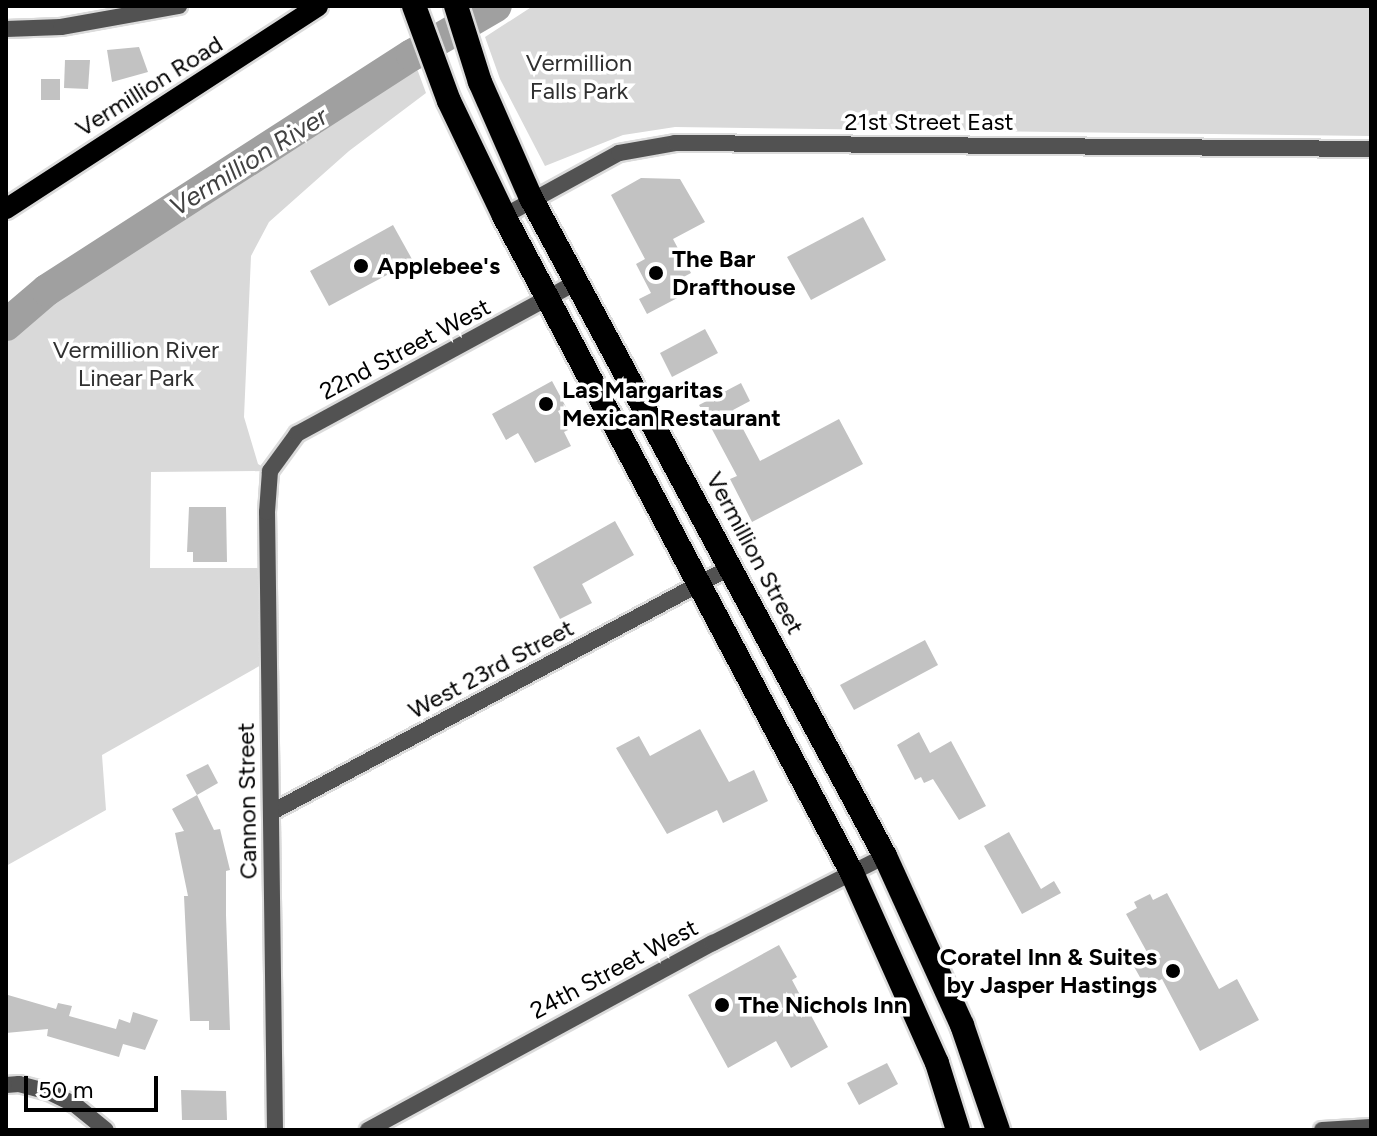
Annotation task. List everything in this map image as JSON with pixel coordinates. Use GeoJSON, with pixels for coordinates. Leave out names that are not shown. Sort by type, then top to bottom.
{"type":"FeatureCollection","features":[{"type":"Feature","properties":{"kind":"highway","name":"Vermillion Street"},"geometry":{"type":"LineString","coordinates":[[456,6],[480,82],[531,198],[885,856],[962,1025],[998,1130]]}},
{"type":"Feature","properties":{"kind":"highway"},"geometry":{"type":"LineString","coordinates":[[414,7],[449,101],[504,216],[852,873],[937,1063],[958,1130]]}},
{"type":"Feature","properties":{"kind":"main road","name":"Vermillion Road"},"geometry":{"type":"LineString","coordinates":[[7,205],[318,6]]}},
{"type":"Feature","properties":{"kind":"street"},"geometry":{"type":"LineString","coordinates":[[6,29],[61,27],[179,6]]}},
{"type":"Feature","properties":{"kind":"street","name":"21st Street East"},"geometry":{"type":"LineString","coordinates":[[504,216],[531,198],[619,153],[675,143],[1371,149]]}},
{"type":"Feature","properties":{"kind":"street","name":"22nd Street West"},"geometry":{"type":"LineString","coordinates":[[270,471],[297,434],[575,283]]}},
{"type":"Feature","properties":{"kind":"street","name":"Cannon Street"},"geometry":{"type":"LineString","coordinates":[[270,471],[267,512],[275,1130]]}},
{"type":"Feature","properties":{"kind":"street","name":"West 23rd Street"},"geometry":{"type":"LineString","coordinates":[[272,812],[731,567]]}},
{"type":"Feature","properties":{"kind":"street","name":"24th Street West"},"geometry":{"type":"LineString","coordinates":[[368,1130],[713,943],[885,856]]}},
{"type":"Feature","properties":{"kind":"street"},"geometry":{"type":"LineString","coordinates":[[6,1085],[19,1084],[49,1092],[74,1104],[106,1130]]}},
{"type":"Feature","properties":{"kind":"street"},"geometry":{"type":"LineString","coordinates":[[1322,1130],[1371,1127]]}},
{"type":"Feature","properties":{"kind":"green space","name":"Vermillion Falls Park"},"geometry":{"type":"Polygon","coordinates":[[[533,6],[1371,6],[1371,136],[675,127],[623,135],[545,166],[500,79],[485,37],[533,6]]]}},
{"type":"Feature","properties":{"kind":"green space","name":"Vermillion River Linear Park"},"geometry":{"type":"Polygon","coordinates":[[[412,55],[426,93],[349,151],[269,222],[251,256],[244,417],[258,464],[270,471],[151,472],[150,568],[268,568],[270,660],[102,755],[106,810],[6,866],[6,326],[47,290],[412,55]]]}},
{"type":"Feature","properties":{"kind":"building"},"geometry":{"type":"Polygon","coordinates":[[[139,47],[148,72],[112,82],[107,50],[139,47]]]}},
{"type":"Feature","properties":{"kind":"building"},"geometry":{"type":"Polygon","coordinates":[[[65,60],[90,60],[88,89],[64,88],[65,60]]]}},
{"type":"Feature","properties":{"kind":"building"},"geometry":{"type":"Polygon","coordinates":[[[41,79],[60,79],[60,100],[41,100],[41,79]]]}},
{"type":"Feature","properties":{"kind":"building"},"geometry":{"type":"Polygon","coordinates":[[[641,178],[680,179],[705,222],[673,239],[691,273],[676,281],[683,295],[647,314],[639,299],[651,293],[636,264],[645,259],[611,195],[641,178]]]}},
{"type":"Feature","properties":{"kind":"building"},"geometry":{"type":"Polygon","coordinates":[[[863,217],[886,260],[811,300],[787,257],[863,217]]]}},
{"type":"Feature","properties":{"kind":"building","name":"Applebee's"},"geometry":{"type":"Polygon","coordinates":[[[393,225],[413,261],[329,306],[310,271],[393,225]]]}},
{"type":"Feature","properties":{"kind":"building"},"geometry":{"type":"Polygon","coordinates":[[[705,329],[718,353],[672,377],[660,353],[705,329]]]}},
{"type":"Feature","properties":{"kind":"building"},"geometry":{"type":"Polygon","coordinates":[[[552,381],[566,407],[558,411],[568,430],[564,432],[571,446],[535,463],[518,433],[506,440],[492,414],[552,381]]]}},
{"type":"Feature","properties":{"kind":"building"},"geometry":{"type":"Polygon","coordinates":[[[741,383],[750,401],[733,410],[760,461],[839,419],[863,464],[752,522],[730,479],[737,476],[699,405],[741,383]]]}},
{"type":"Feature","properties":{"kind":"building"},"geometry":{"type":"Polygon","coordinates":[[[189,507],[226,507],[227,562],[193,562],[193,552],[187,552],[189,507]]]}},
{"type":"Feature","properties":{"kind":"building"},"geometry":{"type":"Polygon","coordinates":[[[615,521],[634,555],[582,584],[592,603],[560,619],[533,567],[615,521]]]}},
{"type":"Feature","properties":{"kind":"building"},"geometry":{"type":"Polygon","coordinates":[[[925,640],[938,665],[854,710],[840,685],[925,640]]]}},
{"type":"Feature","properties":{"kind":"building"},"geometry":{"type":"Polygon","coordinates":[[[700,729],[729,782],[754,770],[768,801],[723,823],[717,810],[667,834],[616,748],[639,736],[650,756],[700,729]]]}},
{"type":"Feature","properties":{"kind":"building"},"geometry":{"type":"Polygon","coordinates":[[[919,732],[930,753],[951,741],[986,806],[959,820],[933,779],[924,783],[921,777],[915,780],[897,745],[919,732]]]}},
{"type":"Feature","properties":{"kind":"building"},"geometry":{"type":"Polygon","coordinates":[[[208,764],[218,783],[197,795],[186,775],[208,764]]]}},
{"type":"Feature","properties":{"kind":"building"},"geometry":{"type":"Polygon","coordinates":[[[197,795],[214,830],[220,829],[230,870],[226,871],[226,915],[230,1030],[209,1030],[209,1021],[190,1021],[184,896],[188,896],[175,833],[184,831],[172,809],[197,795]]]}},
{"type":"Feature","properties":{"kind":"building"},"geometry":{"type":"Polygon","coordinates":[[[1009,832],[1041,889],[1054,881],[1061,893],[1022,914],[984,846],[1009,832]]]}},
{"type":"Feature","properties":{"kind":"building","name":"Coratel Inn & Suites by Jasper Hastings"},"geometry":{"type":"Polygon","coordinates":[[[1167,893],[1219,989],[1237,979],[1259,1020],[1200,1051],[1162,979],[1146,988],[1132,963],[1148,954],[1126,914],[1137,908],[1134,902],[1150,894],[1153,900],[1167,893]]]}},
{"type":"Feature","properties":{"kind":"building","name":"The Nichols Inn"},"geometry":{"type":"Polygon","coordinates":[[[779,945],[797,977],[792,980],[828,1047],[791,1068],[776,1041],[728,1068],[688,995],[779,945]]]}},
{"type":"Feature","properties":{"kind":"building"},"geometry":{"type":"Polygon","coordinates":[[[8,995],[56,1009],[58,1003],[72,1006],[69,1016],[116,1029],[119,1019],[130,1023],[133,1012],[158,1020],[145,1050],[123,1044],[119,1057],[47,1036],[48,1029],[6,1033],[8,995]]]}},
{"type":"Feature","properties":{"kind":"building"},"geometry":{"type":"Polygon","coordinates":[[[887,1063],[898,1084],[859,1105],[847,1083],[887,1063]]]}},
{"type":"Feature","properties":{"kind":"building"},"geometry":{"type":"Polygon","coordinates":[[[181,1090],[226,1091],[227,1120],[182,1120],[181,1090]]]}},
{"type":"Feature","properties":{"kind":"waterway","name":"Vermillion River"},"geometry":{"type":"LineString","coordinates":[[6,325],[47,290],[412,55],[496,6]]}},
{"type":"Feature","properties":{"kind":"place","name":"Applebee's"},"geometry":{"type":"Point","coordinates":[361,266]}},
{"type":"Feature","properties":{"kind":"place","name":"The Bar Drafthouse"},"geometry":{"type":"Point","coordinates":[656,273]}},
{"type":"Feature","properties":{"kind":"place","name":"Las Margaritas Mexican Restaurant"},"geometry":{"type":"Point","coordinates":[546,404]}},
{"type":"Feature","properties":{"kind":"place","name":"Coratel Inn & Suites by Jasper Hastings"},"geometry":{"type":"Point","coordinates":[1173,971]}},
{"type":"Feature","properties":{"kind":"place","name":"The Nichols Inn"},"geometry":{"type":"Point","coordinates":[722,1005]}}]}
